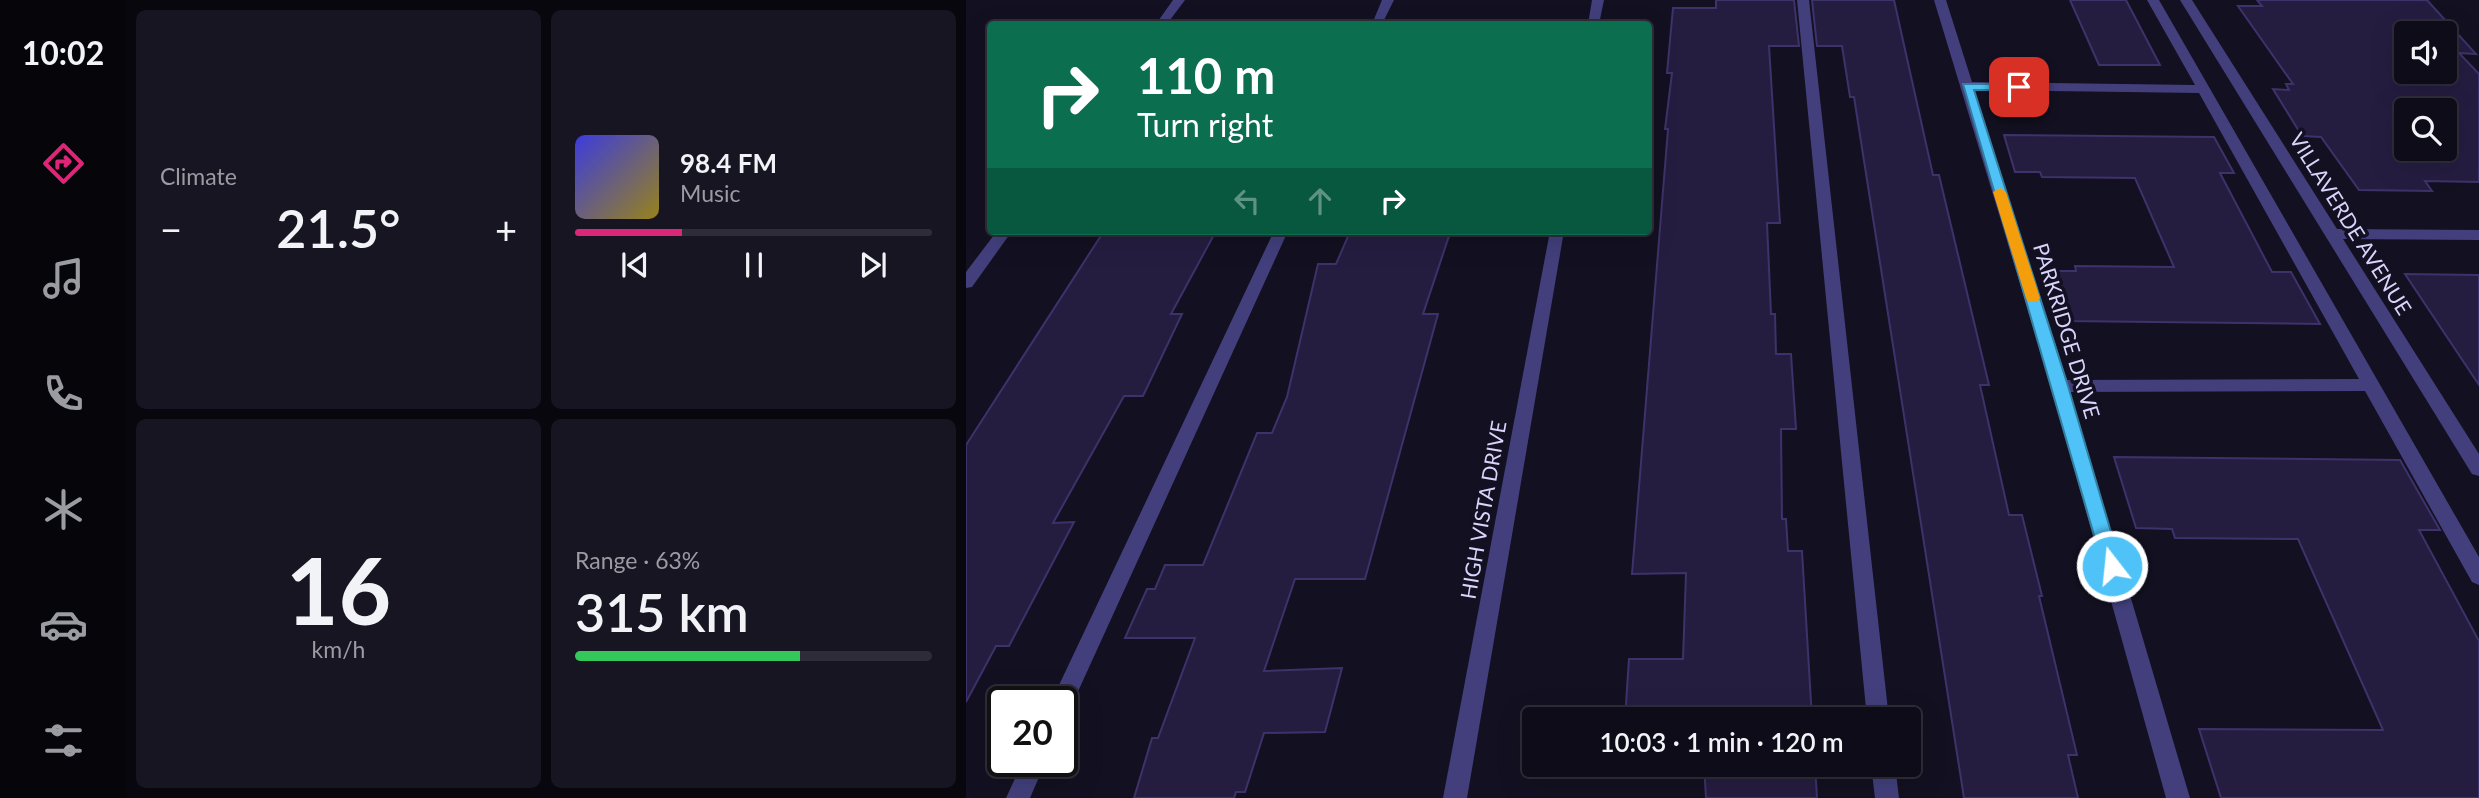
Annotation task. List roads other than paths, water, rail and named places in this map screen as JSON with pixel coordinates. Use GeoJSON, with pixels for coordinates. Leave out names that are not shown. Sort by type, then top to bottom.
{"type":"FeatureCollection","features":[{"type":"Feature","properties":{"kind":"street"},"geometry":{"type":"LineString","coordinates":[[1163,21],[1179,0]]}},
{"type":"Feature","properties":{"kind":"street"},"geometry":{"type":"LineString","coordinates":[[1378,21],[1388,0]]}},
{"type":"Feature","properties":{"kind":"street"},"geometry":{"type":"LineString","coordinates":[[1594,21],[1598,0]]}},
{"type":"Feature","properties":{"kind":"street"},"geometry":{"type":"LineString","coordinates":[[1803,0],[1877,707]]}},
{"type":"Feature","properties":{"kind":"street","name":"PARKRIDGE DRIVE"},"geometry":{"type":"LineString","coordinates":[[1940,0],[2060,386],[2178,798]]}},
{"type":"Feature","properties":{"kind":"street"},"geometry":{"type":"LineString","coordinates":[[2153,0],[2479,576]]}},
{"type":"Feature","properties":{"kind":"street","name":"VILLAVERDE AVENUE"},"geometry":{"type":"LineString","coordinates":[[2186,0],[2479,469]]}},
{"type":"Feature","properties":{"kind":"street"},"geometry":{"type":"LineString","coordinates":[[1967,86],[2204,89]]}},
{"type":"Feature","properties":{"kind":"street"},"geometry":{"type":"LineString","coordinates":[[2332,234],[2479,235]]}},
{"type":"Feature","properties":{"kind":"street"},"geometry":{"type":"LineString","coordinates":[[966,283],[1002,235]]}},
{"type":"Feature","properties":{"kind":"street"},"geometry":{"type":"LineString","coordinates":[[1069,686],[1279,235]]}},
{"type":"Feature","properties":{"kind":"street","name":"HIGH VISTA DRIVE"},"geometry":{"type":"LineString","coordinates":[[1455,798],[1556,235]]}},
{"type":"Feature","properties":{"kind":"street"},"geometry":{"type":"LineString","coordinates":[[2060,386],[2371,385]]}},
{"type":"Feature","properties":{"kind":"street"},"geometry":{"type":"LineString","coordinates":[[1017,798],[1027,777]]}},
{"type":"Feature","properties":{"kind":"street"},"geometry":{"type":"LineString","coordinates":[[1884,777],[1887,798]]}}]}
